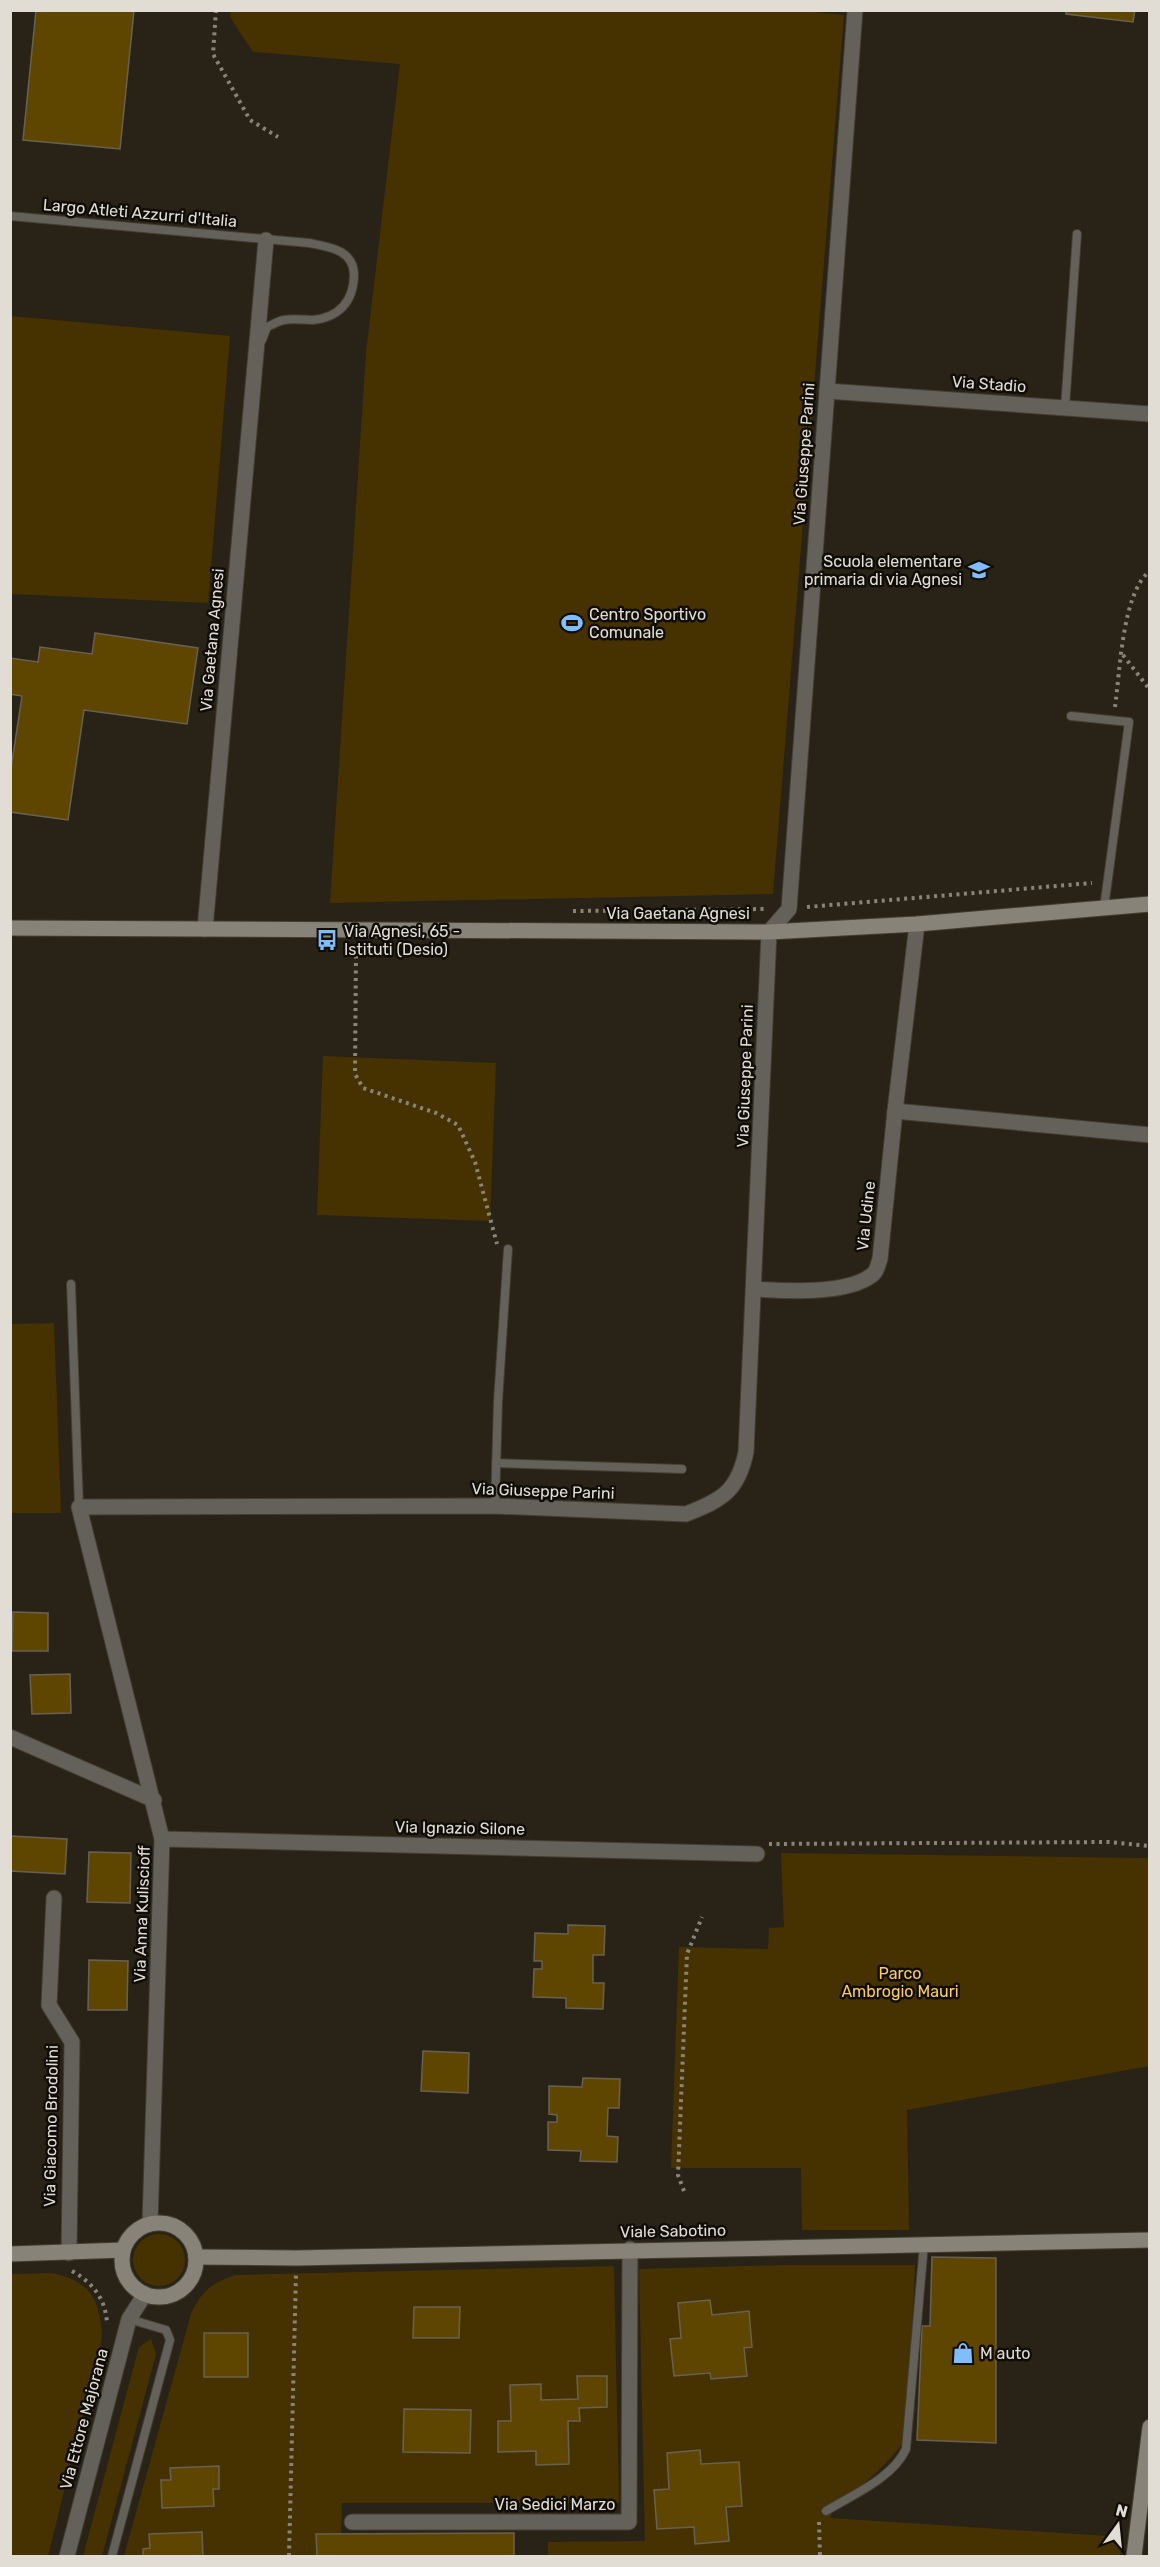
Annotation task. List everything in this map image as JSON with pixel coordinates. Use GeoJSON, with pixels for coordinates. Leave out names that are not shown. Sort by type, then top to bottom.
{"type":"FeatureCollection","features":[{"type":"Feature","properties":{"kind":"street","name":"Via Giuseppe Parini"},"geometry":{"type":"LineString","coordinates":[[789,909],[855,10]]}},
{"type":"Feature","properties":{"kind":"street","name":"Via Gaetana Agnesi"},"geometry":{"type":"LineString","coordinates":[[205,929],[266,240]]}},
{"type":"Feature","properties":{"kind":"street","name":"Via Stadio"},"geometry":{"type":"LineString","coordinates":[[827,391],[1149,414]]}},
{"type":"Feature","properties":{"kind":"street","name":"Via Gaetana Agnesi"},"geometry":{"type":"LineString","coordinates":[[10,928],[769,932],[917,924],[1149,904]]}},
{"type":"Feature","properties":{"kind":"street"},"geometry":{"type":"LineString","coordinates":[[769,932],[789,909]]}},
{"type":"Feature","properties":{"kind":"street","name":"Via Udine"},"geometry":{"type":"LineString","coordinates":[[754,1289],[808,1292],[860,1282],[874,1274],[880,1259],[917,924]]}},
{"type":"Feature","properties":{"kind":"street","name":"Via Giuseppe Parini"},"geometry":{"type":"LineString","coordinates":[[79,1507],[495,1506],[686,1514],[712,1504],[727,1494],[741,1474],[746,1452],[769,932]]}},
{"type":"Feature","properties":{"kind":"street"},"geometry":{"type":"LineString","coordinates":[[895,1111],[1149,1135]]}},
{"type":"Feature","properties":{"kind":"street","name":"Via Anna Kuliscioff"},"geometry":{"type":"LineString","coordinates":[[79,1507],[162,1839],[150,2223]]}},
{"type":"Feature","properties":{"kind":"street"},"geometry":{"type":"LineString","coordinates":[[10,1737],[154,1800]]}},
{"type":"Feature","properties":{"kind":"street","name":"Via Ignazio Silone"},"geometry":{"type":"LineString","coordinates":[[162,1839],[757,1854]]}},
{"type":"Feature","properties":{"kind":"street","name":"Via Giacomo Brodolini"},"geometry":{"type":"LineString","coordinates":[[54,1898],[49,2006],[72,2042],[69,2253]]}},
{"type":"Feature","properties":{"kind":"street"},"geometry":{"type":"LineString","coordinates":[[150,2223],[164,2223],[177,2227],[194,2245],[195,2269],[181,2290],[170,2295],[146,2294],[134,2287],[126,2277],[122,2264],[123,2250],[133,2233],[150,2223]]}},
{"type":"Feature","properties":{"kind":"street","name":"Viale Sabotino"},"geometry":{"type":"LineString","coordinates":[[196,2257],[296,2258],[630,2249],[1149,2240]]}},
{"type":"Feature","properties":{"kind":"street","name":"Via Sedici Marzo"},"geometry":{"type":"LineString","coordinates":[[352,2522],[629,2522],[630,2249]]}},
{"type":"Feature","properties":{"kind":"street"},"geometry":{"type":"LineString","coordinates":[[10,2254],[123,2250]]}},
{"type":"Feature","properties":{"kind":"street","name":"Via Ettore Majorana"},"geometry":{"type":"LineString","coordinates":[[67,2556],[129,2319],[146,2294]]}},
{"type":"Feature","properties":{"kind":"street"},"geometry":{"type":"LineString","coordinates":[[1134,2556],[1149,2427]]}},
{"type":"Feature","properties":{"kind":"lane","name":"Largo Atleti Azzurri d'Italia"},"geometry":{"type":"LineString","coordinates":[[10,216],[266,240]]}},
{"type":"Feature","properties":{"kind":"lane"},"geometry":{"type":"LineString","coordinates":[[1065,408],[1077,234]]}},
{"type":"Feature","properties":{"kind":"lane","name":"Via Gaetana Agnesi"},"geometry":{"type":"LineString","coordinates":[[256,353],[267,327],[284,320],[330,317],[342,310],[350,297],[354,280],[353,265],[338,249],[309,243],[266,240]]}},
{"type":"Feature","properties":{"kind":"lane"},"geometry":{"type":"LineString","coordinates":[[1071,716],[1129,722],[1104,908]]}},
{"type":"Feature","properties":{"kind":"lane"},"geometry":{"type":"LineString","coordinates":[[495,1506],[508,1249]]}},
{"type":"Feature","properties":{"kind":"lane"},"geometry":{"type":"LineString","coordinates":[[71,1284],[79,1507]]}},
{"type":"Feature","properties":{"kind":"lane"},"geometry":{"type":"LineString","coordinates":[[496,1463],[682,1469]]}},
{"type":"Feature","properties":{"kind":"lane"},"geometry":{"type":"LineString","coordinates":[[826,2511],[874,2482],[901,2461],[906,2450],[924,2244]]}},
{"type":"Feature","properties":{"kind":"lane"},"geometry":{"type":"LineString","coordinates":[[112,2556],[170,2340],[166,2330],[129,2319]]}},
{"type":"Feature","properties":{"kind":"path"},"geometry":{"type":"LineString","coordinates":[[216,10],[213,54],[250,120],[278,137]]}},
{"type":"Feature","properties":{"kind":"path"},"geometry":{"type":"LineString","coordinates":[[1113,719],[1131,603],[1144,576],[1149,571]]}},
{"type":"Feature","properties":{"kind":"path"},"geometry":{"type":"LineString","coordinates":[[1123,655],[1149,690]]}},
{"type":"Feature","properties":{"kind":"path"},"geometry":{"type":"LineString","coordinates":[[565,911],[789,909],[1108,882]]}},
{"type":"Feature","properties":{"kind":"path"},"geometry":{"type":"LineString","coordinates":[[356,942],[355,1074],[363,1088],[436,1113],[458,1125],[475,1162],[495,1243],[508,1249]]}},
{"type":"Feature","properties":{"kind":"path"},"geometry":{"type":"LineString","coordinates":[[757,1854],[763,1844],[1109,1842],[1149,1846]]}},
{"type":"Feature","properties":{"kind":"path"},"geometry":{"type":"LineString","coordinates":[[684,2191],[678,2175],[687,1954],[702,1917]]}},
{"type":"Feature","properties":{"kind":"path"},"geometry":{"type":"LineString","coordinates":[[69,2253],[72,2271],[90,2283],[100,2296],[105,2308],[107,2329]]}},
{"type":"Feature","properties":{"kind":"path"},"geometry":{"type":"LineString","coordinates":[[289,2556],[296,2258]]}},
{"type":"Feature","properties":{"kind":"path"},"geometry":{"type":"LineString","coordinates":[[820,2556],[819,2522],[826,2511]]}},
{"type":"Feature","properties":{"kind":"green space","name":"Centro Sportivo Comunale"},"geometry":{"type":"Polygon","coordinates":[[[231,10],[794,10],[844,15],[773,894],[330,903],[366,353],[400,64],[253,52],[230,17],[231,10]]]}},
{"type":"Feature","properties":{"kind":"green space"},"geometry":{"type":"Polygon","coordinates":[[[11,316],[230,336],[208,603],[11,594],[11,316]]]}},
{"type":"Feature","properties":{"kind":"green space"},"geometry":{"type":"Polygon","coordinates":[[[323,1056],[496,1063],[490,1221],[317,1215],[323,1056]]]}},
{"type":"Feature","properties":{"kind":"green space"},"geometry":{"type":"Polygon","coordinates":[[[54,1323],[61,1513],[11,1513],[11,1324],[54,1323]]]}},
{"type":"Feature","properties":{"kind":"green space","name":"Parco Ambrogio Mauri"},"geometry":{"type":"Polygon","coordinates":[[[781,1853],[1149,1858],[1149,2066],[907,2110],[909,2230],[802,2230],[801,2168],[671,2168],[679,1947],[768,1949],[769,1928],[784,1927],[781,1853]]]}},
{"type":"Feature","properties":{"kind":"green space"},"geometry":{"type":"Polygon","coordinates":[[[154,2234],[164,2234],[178,2241],[185,2260],[178,2279],[164,2286],[154,2286],[144,2282],[137,2275],[133,2265],[133,2255],[137,2245],[144,2238],[154,2234]]]}},
{"type":"Feature","properties":{"kind":"green space"},"geometry":{"type":"Polygon","coordinates":[[[786,2265],[915,2265],[907,2437],[881,2468],[831,2509],[831,2518],[1122,2537],[1120,2556],[548,2556],[548,2542],[645,2541],[639,2269],[786,2265]]]}},
{"type":"Feature","properties":{"kind":"green space"},"geometry":{"type":"Polygon","coordinates":[[[614,2266],[619,2503],[342,2503],[341,2534],[317,2534],[317,2556],[124,2556],[191,2314],[203,2294],[220,2281],[236,2275],[614,2266]]]}},
{"type":"Feature","properties":{"kind":"green space"},"geometry":{"type":"Polygon","coordinates":[[[52,2273],[76,2281],[91,2294],[99,2313],[102,2338],[48,2556],[11,2556],[11,2274],[52,2273]]]}},
{"type":"Feature","properties":{"kind":"green space"},"geometry":{"type":"Polygon","coordinates":[[[151,2339],[156,2354],[102,2556],[83,2556],[139,2347],[151,2339]]]}},
{"type":"Feature","properties":{"kind":"building"},"geometry":{"type":"Polygon","coordinates":[[[36,10],[157,10],[134,11],[120,149],[23,140],[36,10]]]}},
{"type":"Feature","properties":{"kind":"building"},"geometry":{"type":"Polygon","coordinates":[[[1066,10],[1135,10],[1133,22],[1066,14],[1066,10]]]}},
{"type":"Feature","properties":{"kind":"building"},"geometry":{"type":"Polygon","coordinates":[[[95,633],[198,648],[187,724],[84,710],[68,820],[10,812],[10,775],[22,696],[10,694],[10,658],[38,662],[40,647],[92,654],[95,633]]]}},
{"type":"Feature","properties":{"kind":"building"},"geometry":{"type":"Polygon","coordinates":[[[13,1612],[48,1613],[48,1651],[12,1651],[13,1612]]]}},
{"type":"Feature","properties":{"kind":"building"},"geometry":{"type":"Polygon","coordinates":[[[70,1674],[71,1713],[32,1714],[30,1675],[70,1674]]]}},
{"type":"Feature","properties":{"kind":"building"},"geometry":{"type":"Polygon","coordinates":[[[10,1836],[67,1839],[65,1874],[10,1871],[10,1836]]]}},
{"type":"Feature","properties":{"kind":"building"},"geometry":{"type":"Polygon","coordinates":[[[89,1852],[131,1853],[130,1903],[87,1902],[89,1852]]]}},
{"type":"Feature","properties":{"kind":"building"},"geometry":{"type":"Polygon","coordinates":[[[568,1925],[605,1926],[604,1955],[593,1955],[593,1983],[604,1983],[603,2009],[566,2008],[566,1998],[533,1997],[534,1969],[542,1969],[542,1961],[534,1961],[535,1933],[568,1934],[568,1925]]]}},
{"type":"Feature","properties":{"kind":"building"},"geometry":{"type":"Polygon","coordinates":[[[89,1960],[128,1961],[127,2010],[88,2010],[89,1960]]]}},
{"type":"Feature","properties":{"kind":"building"},"geometry":{"type":"Polygon","coordinates":[[[423,2051],[469,2053],[468,2093],[421,2091],[423,2051]]]}},
{"type":"Feature","properties":{"kind":"building"},"geometry":{"type":"Polygon","coordinates":[[[583,2078],[620,2079],[619,2108],[608,2108],[607,2136],[618,2137],[617,2162],[580,2161],[581,2151],[548,2150],[548,2122],[557,2122],[557,2115],[549,2114],[549,2086],[582,2087],[583,2078]]]}},
{"type":"Feature","properties":{"kind":"building"},"geometry":{"type":"Polygon","coordinates":[[[932,2257],[996,2258],[996,2443],[917,2440],[922,2326],[930,2326],[932,2257]]]}},
{"type":"Feature","properties":{"kind":"building"},"geometry":{"type":"Polygon","coordinates":[[[710,2300],[712,2315],[749,2311],[752,2347],[744,2348],[747,2376],[711,2379],[710,2373],[674,2376],[670,2339],[681,2338],[678,2303],[710,2300]]]}},
{"type":"Feature","properties":{"kind":"building"},"geometry":{"type":"Polygon","coordinates":[[[414,2307],[460,2307],[459,2338],[413,2338],[414,2307]]]}},
{"type":"Feature","properties":{"kind":"building"},"geometry":{"type":"Polygon","coordinates":[[[204,2333],[248,2333],[248,2377],[204,2377],[204,2333]]]}},
{"type":"Feature","properties":{"kind":"building"},"geometry":{"type":"Polygon","coordinates":[[[577,2376],[607,2376],[607,2407],[579,2408],[580,2421],[568,2421],[569,2464],[536,2465],[536,2451],[498,2452],[498,2421],[511,2421],[510,2385],[541,2384],[541,2400],[578,2399],[577,2376]]]}},
{"type":"Feature","properties":{"kind":"building"},"geometry":{"type":"Polygon","coordinates":[[[404,2409],[471,2410],[470,2453],[403,2452],[404,2409]]]}},
{"type":"Feature","properties":{"kind":"building"},"geometry":{"type":"Polygon","coordinates":[[[700,2450],[701,2464],[739,2462],[742,2506],[726,2507],[729,2541],[695,2544],[694,2527],[657,2529],[654,2490],[669,2489],[667,2453],[700,2450]]]}},
{"type":"Feature","properties":{"kind":"building"},"geometry":{"type":"Polygon","coordinates":[[[219,2466],[219,2489],[213,2489],[214,2506],[162,2508],[161,2480],[171,2480],[170,2468],[219,2466]]]}},
{"type":"Feature","properties":{"kind":"building"},"geometry":{"type":"Polygon","coordinates":[[[202,2532],[203,2556],[143,2556],[143,2549],[150,2548],[149,2534],[202,2532]]]}},
{"type":"Feature","properties":{"kind":"building"},"geometry":{"type":"Polygon","coordinates":[[[514,2533],[514,2556],[317,2556],[316,2534],[514,2533]]]}},
{"type":"Feature","properties":{"kind":"place","name":"Scuola elementare primaria di via Agnesi"},"geometry":{"type":"Point","coordinates":[979,570]}},
{"type":"Feature","properties":{"kind":"place","name":"Centro Sportivo Comunale"},"geometry":{"type":"Point","coordinates":[572,623]}},
{"type":"Feature","properties":{"kind":"place","name":"Via Agnesi, 65 - Istituti (Desio)"},"geometry":{"type":"Point","coordinates":[327,940]}},
{"type":"Feature","properties":{"kind":"place","name":"M auto"},"geometry":{"type":"Point","coordinates":[963,2353]}}]}
